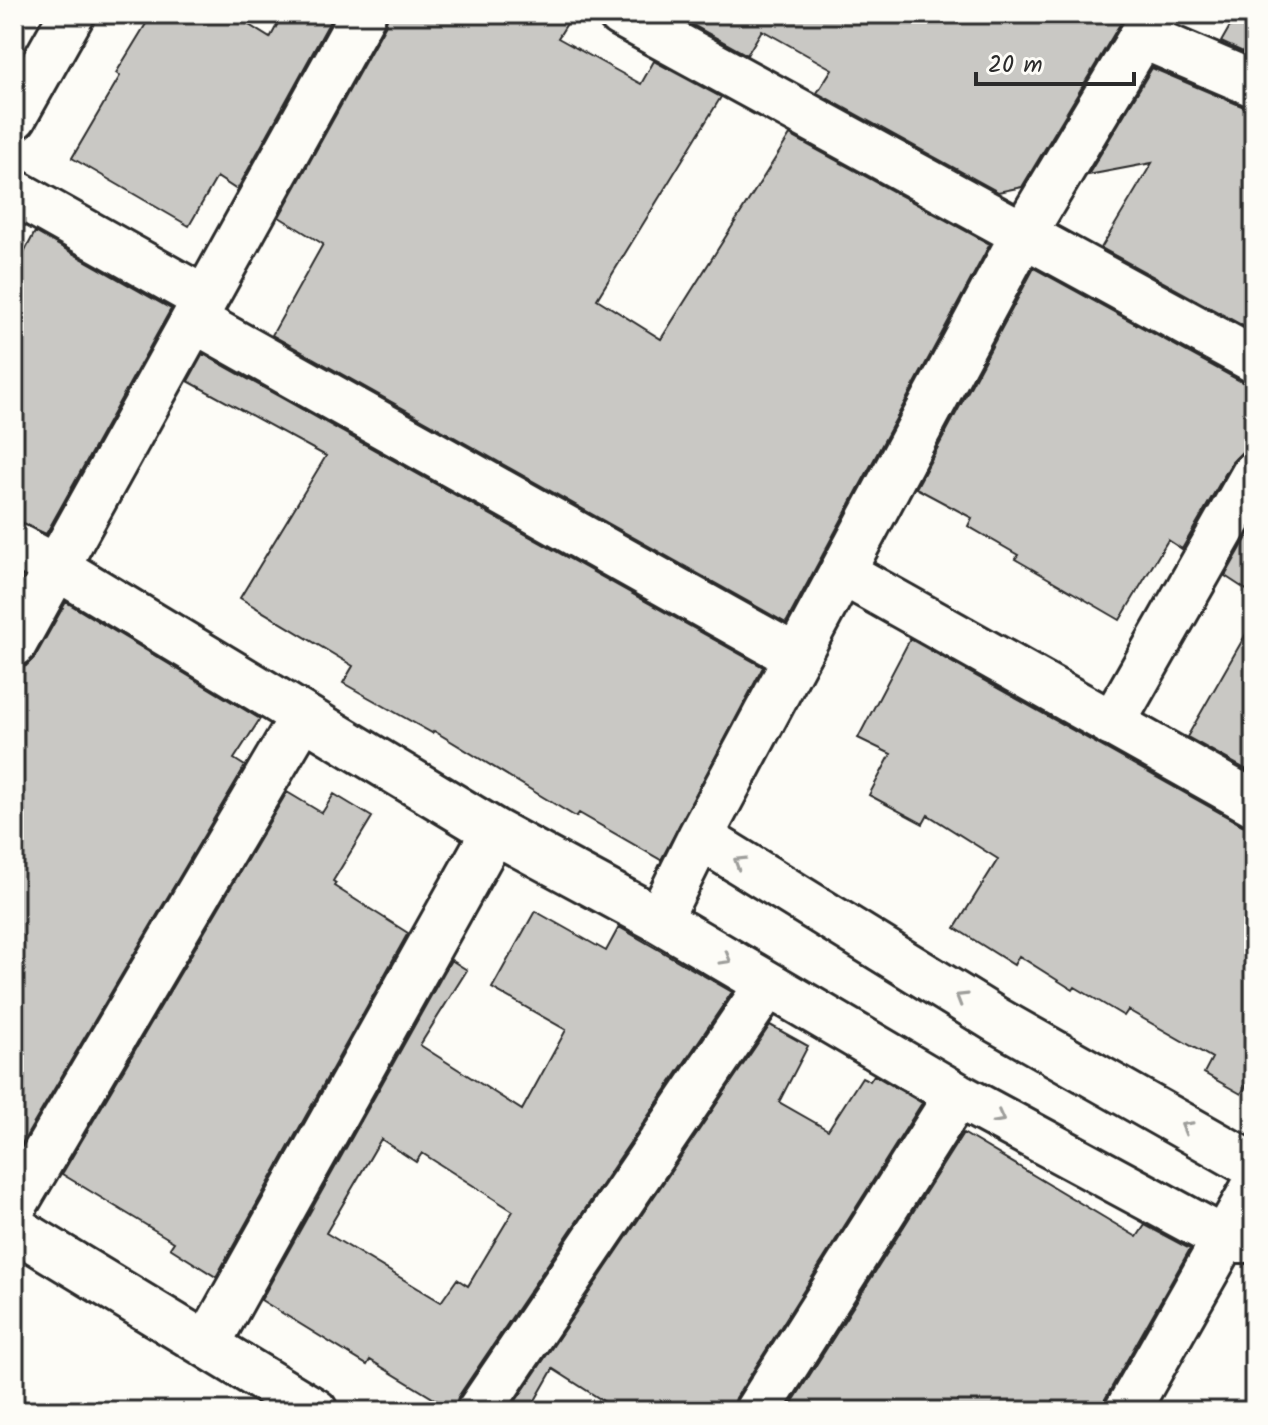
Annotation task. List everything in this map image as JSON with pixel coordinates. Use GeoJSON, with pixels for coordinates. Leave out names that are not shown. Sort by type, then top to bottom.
{"type":"FeatureCollection","features":[{"type":"Feature","properties":{"kind":"street"},"geometry":{"type":"LineString","coordinates":[[14,117],[72,14]]}},
{"type":"Feature","properties":{"kind":"street"},"geometry":{"type":"LineString","coordinates":[[14,644],[363,14]]}},
{"type":"Feature","properties":{"kind":"street"},"geometry":{"type":"LineString","coordinates":[[620,14],[1254,360]]}},
{"type":"Feature","properties":{"kind":"street"},"geometry":{"type":"LineString","coordinates":[[659,920],[700,837],[1024,233],[1148,25],[1254,84]]}},
{"type":"Feature","properties":{"kind":"street"},"geometry":{"type":"LineString","coordinates":[[14,192],[200,309],[796,657]]}},
{"type":"Feature","properties":{"kind":"street"},"geometry":{"type":"LineString","coordinates":[[1112,724],[1254,474]]}},
{"type":"Feature","properties":{"kind":"street"},"geometry":{"type":"LineString","coordinates":[[14,545],[56,567],[494,831],[659,920],[957,1095],[1240,1240]]}},
{"type":"Feature","properties":{"kind":"street"},"geometry":{"type":"LineString","coordinates":[[842,572],[1254,803]]}},
{"type":"Feature","properties":{"kind":"street"},"geometry":{"type":"LineString","coordinates":[[14,1206],[303,716]]}},
{"type":"Feature","properties":{"kind":"street"},"geometry":{"type":"LineString","coordinates":[[207,1345],[494,831]]}},
{"type":"Feature","properties":{"kind":"street"},"geometry":{"type":"LineString","coordinates":[[700,837],[998,1021],[1254,1166]]}},
{"type":"Feature","properties":{"kind":"street"},"geometry":{"type":"LineString","coordinates":[[479,1411],[768,984]]}},
{"type":"Feature","properties":{"kind":"street"},"geometry":{"type":"LineString","coordinates":[[757,1411],[957,1095]]}},
{"type":"Feature","properties":{"kind":"street"},"geometry":{"type":"LineString","coordinates":[[1127,1411],[1240,1240],[1254,1187]]}},
{"type":"Feature","properties":{"kind":"street"},"geometry":{"type":"LineString","coordinates":[[14,1228],[315,1411]]}},
{"type":"Feature","properties":{"kind":"building"},"geometry":{"type":"Polygon","coordinates":[[[152,14],[231,14],[270,38],[283,14],[334,14],[237,190],[217,177],[189,226],[72,158],[120,76],[116,73],[152,14]]]}},
{"type":"Feature","properties":{"kind":"building"},"geometry":{"type":"Polygon","coordinates":[[[388,14],[573,14],[558,38],[641,84],[654,61],[721,97],[597,299],[661,339],[790,135],[990,244],[786,623],[272,335],[323,244],[279,217],[385,26],[388,14]]]}},
{"type":"Feature","properties":{"kind":"building"},"geometry":{"type":"Polygon","coordinates":[[[683,14],[1126,14],[1022,187],[998,192],[817,93],[832,69],[762,30],[747,55],[680,18],[683,14]]]}},
{"type":"Feature","properties":{"kind":"building"},"geometry":{"type":"Polygon","coordinates":[[[1237,14],[1254,14],[1254,57],[1221,42],[1237,14]]]}},
{"type":"Feature","properties":{"kind":"building"},"geometry":{"type":"Polygon","coordinates":[[[1152,68],[1244,107],[1254,108],[1254,332],[1101,248],[1152,163],[1088,175],[1152,68]]]}},
{"type":"Feature","properties":{"kind":"building"},"geometry":{"type":"Polygon","coordinates":[[[35,232],[171,309],[46,534],[14,520],[14,272],[35,232]]]}},
{"type":"Feature","properties":{"kind":"building"},"geometry":{"type":"Polygon","coordinates":[[[1034,268],[1242,382],[1254,385],[1254,449],[1242,452],[1232,462],[1182,549],[1168,540],[1120,620],[1015,559],[1018,555],[968,526],[972,518],[916,488],[1034,268]]]}},
{"type":"Feature","properties":{"kind":"building"},"geometry":{"type":"Polygon","coordinates":[[[203,354],[763,667],[661,860],[579,813],[576,817],[434,731],[432,733],[343,683],[353,666],[240,598],[326,456],[188,381],[203,354]]]}},
{"type":"Feature","properties":{"kind":"building"},"geometry":{"type":"Polygon","coordinates":[[[1254,525],[1254,595],[1225,576],[1254,525]]]}},
{"type":"Feature","properties":{"kind":"building"},"geometry":{"type":"Polygon","coordinates":[[[66,602],[260,719],[234,759],[245,766],[14,1157],[14,669],[26,666],[35,657],[66,602]]]}},
{"type":"Feature","properties":{"kind":"building"},"geometry":{"type":"Polygon","coordinates":[[[1254,620],[1254,774],[1187,737],[1254,620]]]}},
{"type":"Feature","properties":{"kind":"building"},"geometry":{"type":"Polygon","coordinates":[[[910,639],[1242,825],[1254,828],[1254,1081],[1250,1079],[1241,1094],[1204,1073],[1212,1058],[1128,1010],[1124,1016],[1075,987],[1073,990],[1019,956],[1014,965],[955,928],[998,859],[928,815],[923,824],[869,795],[891,754],[858,738],[910,639]]]}},
{"type":"Feature","properties":{"kind":"building"},"geometry":{"type":"Polygon","coordinates":[[[287,792],[322,813],[334,794],[372,817],[333,881],[336,883],[334,886],[408,933],[216,1277],[170,1248],[174,1242],[62,1174],[287,792]]]}},
{"type":"Feature","properties":{"kind":"building"},"geometry":{"type":"Polygon","coordinates":[[[535,911],[606,951],[619,927],[732,992],[458,1397],[454,1411],[370,1360],[367,1365],[261,1300],[451,960],[467,970],[420,1045],[522,1110],[566,1030],[492,988],[535,911]],[[381,1139],[326,1233],[441,1302],[457,1279],[468,1286],[513,1211],[422,1153],[416,1162],[381,1139]]]}},
{"type":"Feature","properties":{"kind":"building"},"geometry":{"type":"Polygon","coordinates":[[[770,1025],[808,1046],[779,1102],[828,1130],[862,1077],[870,1081],[874,1075],[922,1103],[736,1398],[732,1411],[619,1411],[553,1369],[529,1411],[509,1411],[770,1025]]]}},
{"type":"Feature","properties":{"kind":"building"},"geometry":{"type":"Polygon","coordinates":[[[963,1133],[1137,1237],[1145,1225],[1190,1249],[1105,1399],[1102,1411],[787,1411],[963,1133]]]}}]}
